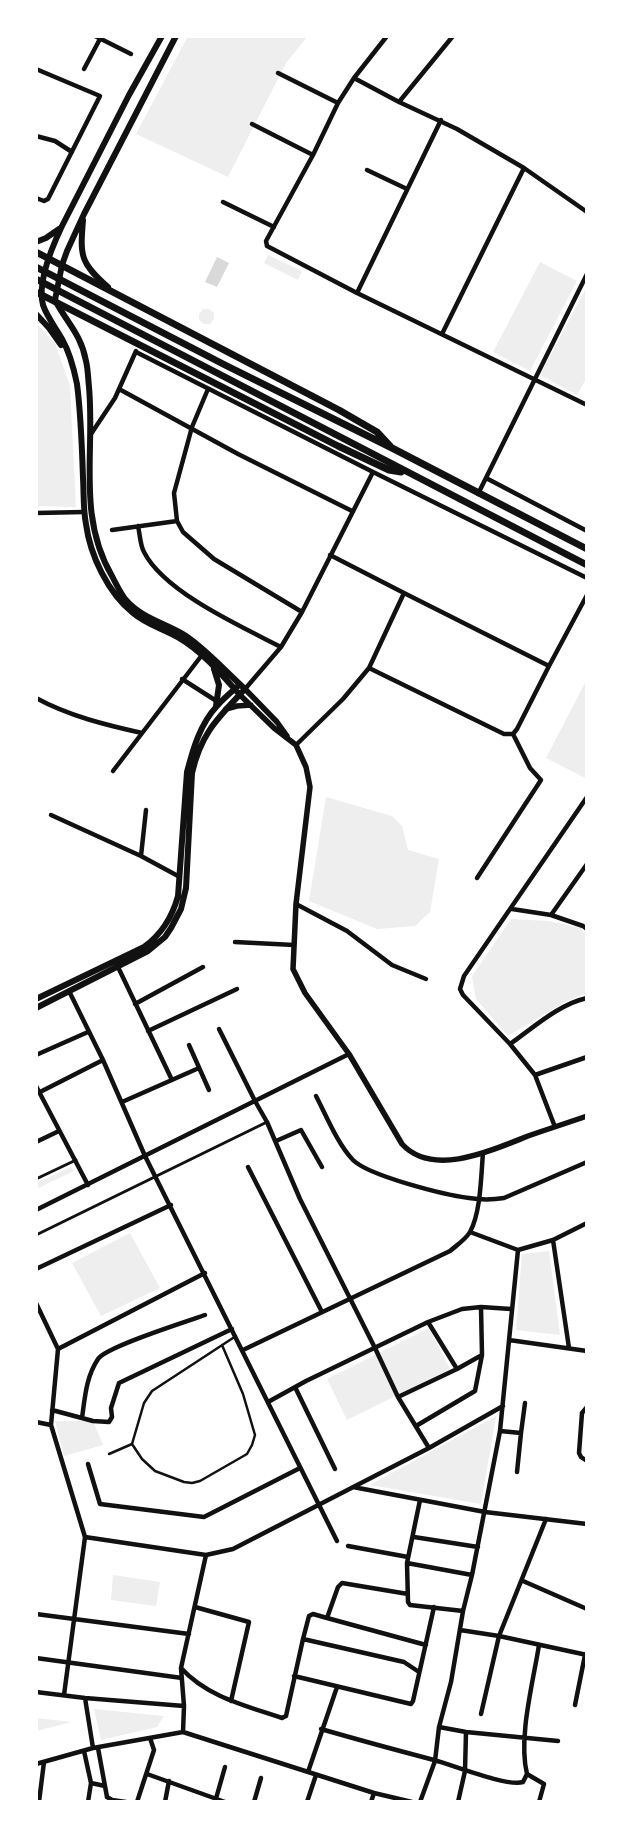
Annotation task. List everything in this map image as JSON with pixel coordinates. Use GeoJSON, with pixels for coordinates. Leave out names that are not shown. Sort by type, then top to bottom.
{"type":"FeatureCollection","features":[{"type":"Feature","properties":{"kind":"main road"},"geometry":{"type":"LineString","coordinates":[[162,36],[129,95],[62,226],[39,293],[44,307],[64,342],[74,367],[86,482],[88,536],[96,559],[107,581],[122,603],[139,618],[178,637],[202,655],[237,687],[246,689]]}},
{"type":"Feature","properties":{"kind":"main road"},"geometry":{"type":"LineString","coordinates":[[86,482],[91,434],[86,361],[80,340],[56,300],[62,265],[84,214],[176,36]]}},
{"type":"Feature","properties":{"kind":"main road"},"geometry":{"type":"LineString","coordinates":[[84,214],[81,243],[85,262],[92,273],[114,293]]}},
{"type":"Feature","properties":{"kind":"main road"},"geometry":{"type":"LineString","coordinates":[[36,242],[46,238],[62,226]]}},
{"type":"Feature","properties":{"kind":"main road"},"geometry":{"type":"LineString","coordinates":[[36,252],[339,410],[377,432],[392,448]]}},
{"type":"Feature","properties":{"kind":"main road"},"geometry":{"type":"LineString","coordinates":[[36,267],[225,366],[392,448],[587,549]]}},
{"type":"Feature","properties":{"kind":"main road"},"geometry":{"type":"LineString","coordinates":[[36,279],[587,565]]}},
{"type":"Feature","properties":{"kind":"main road"},"geometry":{"type":"LineString","coordinates":[[39,293],[56,300],[136,347],[338,446],[389,470],[412,474]]}},
{"type":"Feature","properties":{"kind":"main road"},"geometry":{"type":"LineString","coordinates":[[136,347],[124,332],[126,318],[136,309],[150,310]]}},
{"type":"Feature","properties":{"kind":"main road"},"geometry":{"type":"LineString","coordinates":[[36,314],[70,356]]}},
{"type":"Feature","properties":{"kind":"main road"},"geometry":{"type":"LineString","coordinates":[[87,512],[101,557],[127,601],[146,617],[174,629],[195,642],[237,687],[240,695]]}},
{"type":"Feature","properties":{"kind":"main road"},"geometry":{"type":"LineString","coordinates":[[212,665],[218,680],[217,704]]}},
{"type":"Feature","properties":{"kind":"main road"},"geometry":{"type":"LineString","coordinates":[[36,999],[144,947],[166,925],[175,906],[178,891],[188,772],[198,738],[217,704],[237,687]]}},
{"type":"Feature","properties":{"kind":"main road"},"geometry":{"type":"LineString","coordinates":[[36,1008],[148,951],[171,928],[181,909],[186,888],[192,774],[196,759],[207,732],[246,689]]}},
{"type":"Feature","properties":{"kind":"street"},"geometry":{"type":"LineString","coordinates":[[387,36],[354,78],[338,103],[313,155],[266,240],[267,246],[356,293],[587,405]]}},
{"type":"Feature","properties":{"kind":"street"},"geometry":{"type":"LineString","coordinates":[[399,102],[454,36]]}},
{"type":"Feature","properties":{"kind":"street"},"geometry":{"type":"LineString","coordinates":[[84,69],[99,37],[131,54]]}},
{"type":"Feature","properties":{"kind":"street"},"geometry":{"type":"LineString","coordinates":[[36,69],[100,96],[48,199],[44,201],[36,198]]}},
{"type":"Feature","properties":{"kind":"street"},"geometry":{"type":"LineString","coordinates":[[278,74],[338,103]]}},
{"type":"Feature","properties":{"kind":"street"},"geometry":{"type":"LineString","coordinates":[[354,78],[399,102],[440,120],[524,168],[587,212]]}},
{"type":"Feature","properties":{"kind":"street"},"geometry":{"type":"LineString","coordinates":[[356,293],[440,120]]}},
{"type":"Feature","properties":{"kind":"street"},"geometry":{"type":"LineString","coordinates":[[252,124],[313,155]]}},
{"type":"Feature","properties":{"kind":"street"},"geometry":{"type":"LineString","coordinates":[[36,136],[55,141],[72,152]]}},
{"type":"Feature","properties":{"kind":"street"},"geometry":{"type":"LineString","coordinates":[[442,334],[524,168]]}},
{"type":"Feature","properties":{"kind":"street"},"geometry":{"type":"LineString","coordinates":[[367,170],[407,189]]}},
{"type":"Feature","properties":{"kind":"street"},"geometry":{"type":"LineString","coordinates":[[223,202],[274,227]]}},
{"type":"Feature","properties":{"kind":"street"},"geometry":{"type":"LineString","coordinates":[[478,494],[587,274]]}},
{"type":"Feature","properties":{"kind":"street"},"geometry":{"type":"LineString","coordinates":[[91,434],[119,389],[136,347],[208,388],[587,578]]}},
{"type":"Feature","properties":{"kind":"street"},"geometry":{"type":"LineString","coordinates":[[208,388],[192,427],[174,493],[177,521],[184,532],[214,559],[302,612]]}},
{"type":"Feature","properties":{"kind":"street"},"geometry":{"type":"LineString","coordinates":[[119,389],[192,427],[238,454],[352,511]]}},
{"type":"Feature","properties":{"kind":"street"},"geometry":{"type":"LineString","coordinates":[[373,472],[302,612],[281,647],[246,689],[296,745],[306,767],[310,787],[296,904],[292,963],[296,978],[349,1054],[402,1144],[412,1154],[427,1159],[461,1159],[587,1116]]}},
{"type":"Feature","properties":{"kind":"street"},"geometry":{"type":"LineString","coordinates":[[486,478],[587,531]]}},
{"type":"Feature","properties":{"kind":"street"},"geometry":{"type":"LineString","coordinates":[[36,513],[87,512]]}},
{"type":"Feature","properties":{"kind":"street"},"geometry":{"type":"LineString","coordinates":[[112,530],[177,521]]}},
{"type":"Feature","properties":{"kind":"street"},"geometry":{"type":"LineString","coordinates":[[138,526],[143,551],[158,571],[186,594],[281,647]]}},
{"type":"Feature","properties":{"kind":"street"},"geometry":{"type":"LineString","coordinates":[[330,555],[549,666]]}},
{"type":"Feature","properties":{"kind":"street"},"geometry":{"type":"LineString","coordinates":[[296,745],[343,699],[369,668],[404,593]]}},
{"type":"Feature","properties":{"kind":"street"},"geometry":{"type":"LineString","coordinates":[[513,734],[587,595]]}},
{"type":"Feature","properties":{"kind":"street"},"geometry":{"type":"LineString","coordinates":[[113,771],[182,678],[202,655]]}},
{"type":"Feature","properties":{"kind":"street"},"geometry":{"type":"LineString","coordinates":[[369,668],[504,734],[513,734]]}},
{"type":"Feature","properties":{"kind":"street"},"geometry":{"type":"LineString","coordinates":[[182,678],[217,704]]}},
{"type":"Feature","properties":{"kind":"street"},"geometry":{"type":"LineString","coordinates":[[240,695],[274,728],[288,737]]}},
{"type":"Feature","properties":{"kind":"street"},"geometry":{"type":"LineString","coordinates":[[36,698],[54,708],[101,724],[142,732]]}},
{"type":"Feature","properties":{"kind":"street"},"geometry":{"type":"LineString","coordinates":[[226,709],[251,705]]}},
{"type":"Feature","properties":{"kind":"street"},"geometry":{"type":"LineString","coordinates":[[477,878],[541,780],[530,768],[513,734]]}},
{"type":"Feature","properties":{"kind":"street"},"geometry":{"type":"LineString","coordinates":[[555,1127],[535,1075],[510,1044],[463,995],[460,989],[464,976],[587,798]]}},
{"type":"Feature","properties":{"kind":"street"},"geometry":{"type":"LineString","coordinates":[[141,856],[146,810]]}},
{"type":"Feature","properties":{"kind":"street"},"geometry":{"type":"LineString","coordinates":[[51,815],[141,856],[178,876]]}},
{"type":"Feature","properties":{"kind":"street"},"geometry":{"type":"LineString","coordinates":[[551,915],[587,864]]}},
{"type":"Feature","properties":{"kind":"street"},"geometry":{"type":"LineString","coordinates":[[296,904],[348,931],[392,965],[426,979]]}},
{"type":"Feature","properties":{"kind":"street"},"geometry":{"type":"LineString","coordinates":[[512,909],[551,915],[587,929]]}},
{"type":"Feature","properties":{"kind":"street"},"geometry":{"type":"LineString","coordinates":[[235,942],[294,945]]}},
{"type":"Feature","properties":{"kind":"street"},"geometry":{"type":"LineString","coordinates":[[118,966],[172,1080]]}},
{"type":"Feature","properties":{"kind":"street"},"geometry":{"type":"LineString","coordinates":[[136,1004],[203,967]]}},
{"type":"Feature","properties":{"kind":"street"},"geometry":{"type":"LineString","coordinates":[[148,1031],[237,988]]}},
{"type":"Feature","properties":{"kind":"street"},"geometry":{"type":"LineString","coordinates":[[69,992],[103,1060],[146,1156],[338,1542]]}},
{"type":"Feature","properties":{"kind":"street"},"geometry":{"type":"LineString","coordinates":[[510,1044],[558,1010],[587,998]]}},
{"type":"Feature","properties":{"kind":"street"},"geometry":{"type":"LineString","coordinates":[[219,1029],[255,1101],[268,1122],[300,1198],[398,1397],[429,1448]]}},
{"type":"Feature","properties":{"kind":"street"},"geometry":{"type":"LineString","coordinates":[[36,1055],[88,1032]]}},
{"type":"Feature","properties":{"kind":"street"},"geometry":{"type":"LineString","coordinates":[[189,1045],[210,1090]]}},
{"type":"Feature","properties":{"kind":"street"},"geometry":{"type":"LineString","coordinates":[[36,1210],[349,1054]]}},
{"type":"Feature","properties":{"kind":"street"},"geometry":{"type":"LineString","coordinates":[[535,1075],[587,1057]]}},
{"type":"Feature","properties":{"kind":"street"},"geometry":{"type":"LineString","coordinates":[[36,1100],[41,1095],[103,1060]]}},
{"type":"Feature","properties":{"kind":"street"},"geometry":{"type":"LineString","coordinates":[[122,1102],[199,1068]]}},
{"type":"Feature","properties":{"kind":"street"},"geometry":{"type":"LineString","coordinates":[[36,1086],[88,1185]]}},
{"type":"Feature","properties":{"kind":"street"},"geometry":{"type":"LineString","coordinates":[[316,1096],[345,1150],[358,1164],[396,1180],[468,1198],[504,1198],[587,1162]]}},
{"type":"Feature","properties":{"kind":"street"},"geometry":{"type":"LineString","coordinates":[[36,1236],[268,1122]]}},
{"type":"Feature","properties":{"kind":"street"},"geometry":{"type":"LineString","coordinates":[[276,1142],[301,1130],[322,1168]]}},
{"type":"Feature","properties":{"kind":"street"},"geometry":{"type":"LineString","coordinates":[[36,1142],[59,1131]]}},
{"type":"Feature","properties":{"kind":"street"},"geometry":{"type":"LineString","coordinates":[[242,1350],[450,1251],[470,1232],[479,1199],[483,1153]]}},
{"type":"Feature","properties":{"kind":"street"},"geometry":{"type":"LineString","coordinates":[[36,1179],[76,1160]]}},
{"type":"Feature","properties":{"kind":"street"},"geometry":{"type":"LineString","coordinates":[[248,1167],[322,1312]]}},
{"type":"Feature","properties":{"kind":"street"},"geometry":{"type":"LineString","coordinates":[[36,1269],[171,1204]]}},
{"type":"Feature","properties":{"kind":"street"},"geometry":{"type":"LineString","coordinates":[[470,1232],[518,1250],[554,1240],[587,1223]]}},
{"type":"Feature","properties":{"kind":"street"},"geometry":{"type":"LineString","coordinates":[[554,1240],[569,1348]]}},
{"type":"Feature","properties":{"kind":"street"},"geometry":{"type":"LineString","coordinates":[[420,1802],[435,1760],[439,1726],[451,1682],[463,1611],[478,1547],[500,1430],[518,1250]]}},
{"type":"Feature","properties":{"kind":"street"},"geometry":{"type":"LineString","coordinates":[[58,1349],[205,1273]]}},
{"type":"Feature","properties":{"kind":"street"},"geometry":{"type":"LineString","coordinates":[[36,1303],[58,1349],[51,1425],[85,1537],[64,1694]]}},
{"type":"Feature","properties":{"kind":"street"},"geometry":{"type":"LineString","coordinates":[[268,1402],[428,1322],[462,1309],[481,1307],[511,1309]]}},
{"type":"Feature","properties":{"kind":"street"},"geometry":{"type":"LineString","coordinates":[[416,1426],[475,1391],[482,1355],[481,1307]]}},
{"type":"Feature","properties":{"kind":"street"},"geometry":{"type":"LineString","coordinates":[[82,1418],[88,1379],[99,1356],[151,1334],[205,1315]]}},
{"type":"Feature","properties":{"kind":"street"},"geometry":{"type":"LineString","coordinates":[[428,1322],[457,1369]]}},
{"type":"Feature","properties":{"kind":"street"},"geometry":{"type":"LineString","coordinates":[[52,1410],[93,1421],[109,1422],[112,1417],[111,1408],[119,1383],[232,1329]]}},
{"type":"Feature","properties":{"kind":"street"},"geometry":{"type":"LineString","coordinates":[[509,1340],[587,1350]]}},
{"type":"Feature","properties":{"kind":"street"},"geometry":{"type":"LineString","coordinates":[[398,1397],[482,1355]]}},
{"type":"Feature","properties":{"kind":"street"},"geometry":{"type":"LineString","coordinates":[[295,1387],[335,1469]]}},
{"type":"Feature","properties":{"kind":"street"},"geometry":{"type":"LineString","coordinates":[[517,1472],[525,1403]]}},
{"type":"Feature","properties":{"kind":"street"},"geometry":{"type":"LineString","coordinates":[[85,1537],[206,1555],[233,1549],[429,1448],[503,1406]]}},
{"type":"Feature","properties":{"kind":"street"},"geometry":{"type":"LineString","coordinates":[[587,1408],[582,1413],[579,1453],[587,1461]]}},
{"type":"Feature","properties":{"kind":"street"},"geometry":{"type":"LineString","coordinates":[[36,1422],[51,1425]]}},
{"type":"Feature","properties":{"kind":"street"},"geometry":{"type":"LineString","coordinates":[[500,1430],[521,1433]]}},
{"type":"Feature","properties":{"kind":"street"},"geometry":{"type":"LineString","coordinates":[[88,1464],[100,1504],[204,1517],[300,1468]]}},
{"type":"Feature","properties":{"kind":"street"},"geometry":{"type":"LineString","coordinates":[[353,1487],[485,1512],[587,1524]]}},
{"type":"Feature","properties":{"kind":"street"},"geometry":{"type":"LineString","coordinates":[[420,1500],[407,1563],[408,1602],[410,1605],[463,1611]]}},
{"type":"Feature","properties":{"kind":"street"},"geometry":{"type":"LineString","coordinates":[[481,1714],[499,1636],[546,1519]]}},
{"type":"Feature","properties":{"kind":"street"},"geometry":{"type":"LineString","coordinates":[[414,1536],[478,1547]]}},
{"type":"Feature","properties":{"kind":"street"},"geometry":{"type":"LineString","coordinates":[[348,1546],[408,1557]]}},
{"type":"Feature","properties":{"kind":"street"},"geometry":{"type":"LineString","coordinates":[[183,1732],[184,1706],[181,1668],[206,1555]]}},
{"type":"Feature","properties":{"kind":"street"},"geometry":{"type":"LineString","coordinates":[[407,1563],[472,1575]]}},
{"type":"Feature","properties":{"kind":"street"},"geometry":{"type":"LineString","coordinates":[[523,1580],[587,1609]]}},
{"type":"Feature","properties":{"kind":"street"},"geometry":{"type":"LineString","coordinates":[[328,1618],[338,1587],[342,1583],[408,1594]]}},
{"type":"Feature","properties":{"kind":"street"},"geometry":{"type":"LineString","coordinates":[[194,1607],[249,1622],[231,1701]]}},
{"type":"Feature","properties":{"kind":"street"},"geometry":{"type":"LineString","coordinates":[[294,1676],[410,1704],[413,1701],[434,1607]]}},
{"type":"Feature","properties":{"kind":"street"},"geometry":{"type":"LineString","coordinates":[[36,1614],[189,1634]]}},
{"type":"Feature","properties":{"kind":"street"},"geometry":{"type":"LineString","coordinates":[[181,1668],[191,1679],[231,1701],[284,1717],[309,1616],[313,1614],[426,1645]]}},
{"type":"Feature","properties":{"kind":"street"},"geometry":{"type":"LineString","coordinates":[[460,1630],[499,1636],[586,1655],[575,1705]]}},
{"type":"Feature","properties":{"kind":"street"},"geometry":{"type":"LineString","coordinates":[[303,1639],[404,1662],[419,1672]]}},
{"type":"Feature","properties":{"kind":"street"},"geometry":{"type":"LineString","coordinates":[[322,1730],[518,1784],[523,1782],[527,1774],[524,1761],[524,1739],[539,1645]]}},
{"type":"Feature","properties":{"kind":"street"},"geometry":{"type":"LineString","coordinates":[[36,1658],[182,1678]]}},
{"type":"Feature","properties":{"kind":"street"},"geometry":{"type":"LineString","coordinates":[[308,1772],[337,1687]]}},
{"type":"Feature","properties":{"kind":"street"},"geometry":{"type":"LineString","coordinates":[[36,1692],[184,1706]]}},
{"type":"Feature","properties":{"kind":"street"},"geometry":{"type":"LineString","coordinates":[[85,1698],[107,1796],[112,1800],[126,1802]]}},
{"type":"Feature","properties":{"kind":"street"},"geometry":{"type":"LineString","coordinates":[[439,1726],[466,1732],[558,1742]]}},
{"type":"Feature","properties":{"kind":"street"},"geometry":{"type":"LineString","coordinates":[[36,1764],[95,1748],[183,1732],[374,1793],[412,1802]]}},
{"type":"Feature","properties":{"kind":"street"},"geometry":{"type":"LineString","coordinates":[[458,1802],[465,1770],[466,1732]]}},
{"type":"Feature","properties":{"kind":"street"},"geometry":{"type":"LineString","coordinates":[[137,1802],[154,1750],[150,1738]]}},
{"type":"Feature","properties":{"kind":"street"},"geometry":{"type":"LineString","coordinates":[[84,1751],[91,1783],[88,1802]]}},
{"type":"Feature","properties":{"kind":"street"},"geometry":{"type":"LineString","coordinates":[[39,1802],[44,1762]]}},
{"type":"Feature","properties":{"kind":"street"},"geometry":{"type":"LineString","coordinates":[[216,1800],[225,1767]]}},
{"type":"Feature","properties":{"kind":"street"},"geometry":{"type":"LineString","coordinates":[[147,1774],[225,1802]]}},
{"type":"Feature","properties":{"kind":"street"},"geometry":{"type":"LineString","coordinates":[[527,1774],[544,1784],[538,1802]]}},
{"type":"Feature","properties":{"kind":"street"},"geometry":{"type":"LineString","coordinates":[[307,1802],[316,1775]]}},
{"type":"Feature","properties":{"kind":"street"},"geometry":{"type":"LineString","coordinates":[[254,1802],[261,1778]]}},
{"type":"Feature","properties":{"kind":"street"},"geometry":{"type":"LineString","coordinates":[[165,1802],[170,1781]]}},
{"type":"Feature","properties":{"kind":"street"},"geometry":{"type":"LineString","coordinates":[[91,1783],[105,1786]]}},
{"type":"Feature","properties":{"kind":"street"},"geometry":{"type":"LineString","coordinates":[[371,1802],[374,1793]]}},
{"type":"Feature","properties":{"kind":"lane"},"geometry":{"type":"LineString","coordinates":[[222,1345],[243,1394],[255,1435],[252,1445],[247,1454],[200,1481],[184,1482],[155,1471],[142,1459],[132,1444],[144,1402],[152,1391],[222,1345],[236,1336]]}},
{"type":"Feature","properties":{"kind":"lane"},"geometry":{"type":"LineString","coordinates":[[108,1454],[132,1444]]}},
{"type":"Feature","properties":{"kind":"shaded area"},"geometry":{"type":"Polygon","coordinates":[[[188,36],[308,36],[286,63],[228,177],[136,134],[188,36]]]}},
{"type":"Feature","properties":{"kind":"shaded area"},"geometry":{"type":"Polygon","coordinates":[[[268,255],[302,271],[298,280],[264,263],[268,255]]]}},
{"type":"Feature","properties":{"kind":"shaded area"},"geometry":{"type":"Polygon","coordinates":[[[217,257],[229,263],[217,287],[205,282],[217,257]]]}},
{"type":"Feature","properties":{"kind":"shaded area"},"geometry":{"type":"Polygon","coordinates":[[[540,262],[577,281],[530,371],[493,352],[540,262]]]}},
{"type":"Feature","properties":{"kind":"shaded area"},"geometry":{"type":"Polygon","coordinates":[[[587,286],[587,377],[577,395],[540,375],[587,286]]]}},
{"type":"Feature","properties":{"kind":"shaded area"},"geometry":{"type":"Polygon","coordinates":[[[203,309],[209,309],[214,313],[214,319],[210,324],[204,324],[199,320],[199,314],[203,309]]]}},
{"type":"Feature","properties":{"kind":"shaded area"},"geometry":{"type":"Polygon","coordinates":[[[36,323],[55,343],[70,386],[76,507],[36,506],[36,323]]]}},
{"type":"Feature","properties":{"kind":"shaded area"},"geometry":{"type":"Polygon","coordinates":[[[587,679],[587,779],[546,758],[587,679]]]}},
{"type":"Feature","properties":{"kind":"shaded area"},"geometry":{"type":"Polygon","coordinates":[[[326,797],[392,816],[402,826],[408,850],[439,859],[430,912],[415,926],[377,929],[309,901],[326,797]]]}},
{"type":"Feature","properties":{"kind":"shaded area"},"geometry":{"type":"Polygon","coordinates":[[[511,919],[549,921],[581,928],[587,936],[587,993],[563,1003],[508,1036],[476,999],[472,976],[511,919]]]}},
{"type":"Feature","properties":{"kind":"shaded area"},"geometry":{"type":"Polygon","coordinates":[[[71,1167],[74,1171],[36,1189],[36,1183],[71,1167]]]}},
{"type":"Feature","properties":{"kind":"shaded area"},"geometry":{"type":"Polygon","coordinates":[[[130,1233],[160,1288],[101,1316],[72,1263],[130,1233]]]}},
{"type":"Feature","properties":{"kind":"shaded area"},"geometry":{"type":"Polygon","coordinates":[[[549,1251],[560,1335],[516,1330],[522,1254],[549,1251]]]}},
{"type":"Feature","properties":{"kind":"shaded area"},"geometry":{"type":"Polygon","coordinates":[[[429,1328],[450,1369],[347,1420],[327,1379],[429,1328]]]}},
{"type":"Feature","properties":{"kind":"shaded area"},"geometry":{"type":"Polygon","coordinates":[[[496,1416],[481,1504],[370,1485],[496,1416]]]}},
{"type":"Feature","properties":{"kind":"shaded area"},"geometry":{"type":"Polygon","coordinates":[[[55,1421],[93,1421],[103,1445],[64,1456],[55,1421]]]}},
{"type":"Feature","properties":{"kind":"shaded area"},"geometry":{"type":"Polygon","coordinates":[[[113,1575],[160,1582],[156,1606],[111,1600],[113,1575]]]}},
{"type":"Feature","properties":{"kind":"shaded area"},"geometry":{"type":"Polygon","coordinates":[[[94,1709],[164,1716],[157,1727],[101,1740],[94,1709]]]}},
{"type":"Feature","properties":{"kind":"shaded area"},"geometry":{"type":"Polygon","coordinates":[[[36,1718],[72,1722],[36,1731],[36,1718]]]}}]}
